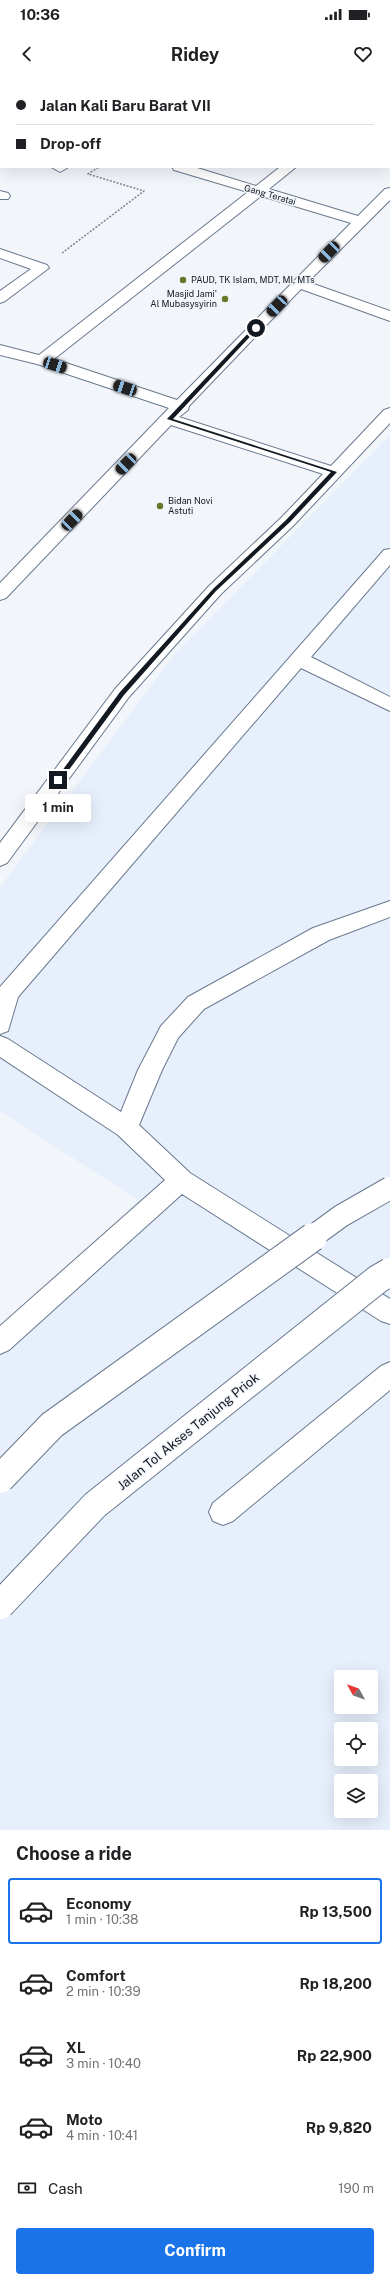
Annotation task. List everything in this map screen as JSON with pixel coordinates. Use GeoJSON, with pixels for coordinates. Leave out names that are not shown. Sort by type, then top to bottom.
{"type":"FeatureCollection","features":[{"type":"Feature","properties":{"kind":"main road","name":"Gang Teratai"},"geometry":{"type":"LineString","coordinates":[[182,168],[360,221]]}},
{"type":"Feature","properties":{"kind":"main road"},"geometry":{"type":"LineString","coordinates":[[42,360],[288,168]]}},
{"type":"Feature","properties":{"kind":"main road"},"geometry":{"type":"LineString","coordinates":[[0,594],[170,419],[298,283],[390,192]]}},
{"type":"Feature","properties":{"kind":"main road"},"geometry":{"type":"LineString","coordinates":[[0,253],[42,268]]}},
{"type":"Feature","properties":{"kind":"main road"},"geometry":{"type":"LineString","coordinates":[[0,298],[42,268]]}},
{"type":"Feature","properties":{"kind":"main road"},"geometry":{"type":"LineString","coordinates":[[298,283],[390,316]]}},
{"type":"Feature","properties":{"kind":"main road"},"geometry":{"type":"LineString","coordinates":[[0,366],[7,353],[42,360],[182,406]]}},
{"type":"Feature","properties":{"kind":"main road"},"geometry":{"type":"LineString","coordinates":[[1,855],[122,693],[215,590],[288,521],[390,413]]}},
{"type":"Feature","properties":{"kind":"main road"},"geometry":{"type":"LineString","coordinates":[[170,419],[334,472]]}},
{"type":"Feature","properties":{"kind":"main road"},"geometry":{"type":"LineString","coordinates":[[0,1025],[7,994],[390,554]]}},
{"type":"Feature","properties":{"kind":"main road"},"geometry":{"type":"LineString","coordinates":[[0,570],[17,577]]}},
{"type":"Feature","properties":{"kind":"main road"},"geometry":{"type":"LineString","coordinates":[[299,659],[390,705]]}},
{"type":"Feature","properties":{"kind":"main road"},"geometry":{"type":"LineString","coordinates":[[126,1128],[150,1070],[169,1032],[180,1017],[196,1003],[321,934],[390,910]]}},
{"type":"Feature","properties":{"kind":"main road"},"geometry":{"type":"LineString","coordinates":[[0,1045],[126,1128],[182,1180],[390,1313]]}},
{"type":"Feature","properties":{"kind":"main road"},"geometry":{"type":"LineString","coordinates":[[0,1342],[182,1180]]}},
{"type":"Feature","properties":{"kind":"main road"},"geometry":{"type":"LineString","coordinates":[[0,1479],[52,1425],[341,1216],[390,1188]]}},
{"type":"Feature","properties":{"kind":"main road","name":"Jalan Tol Akses Tanjung Priok"},"geometry":{"type":"LineString","coordinates":[[0,1605],[95,1505],[378,1279],[390,1272]]}},
{"type":"Feature","properties":{"kind":"main road"},"geometry":{"type":"LineString","coordinates":[[223,1512],[390,1374]]}},
{"type":"Feature","properties":{"kind":"path"},"geometry":{"type":"LineString","coordinates":[[42,268],[144,191],[88,174],[97,168]]}},
{"type":"Feature","properties":{"kind":"shaded area"},"geometry":{"type":"Polygon","coordinates":[[[390,435],[390,1830],[0,1830],[0,1348],[138,1200],[0,1111],[0,887],[174,655],[390,435]]]}},
{"type":"Feature","properties":{"kind":"place","name":"PAUD, TK Islam, MDT, MI, MTs"},"geometry":{"type":"Point","coordinates":[183,280]}},
{"type":"Feature","properties":{"kind":"place","name":"Masjid Jami' Al Mubasysyirin"},"geometry":{"type":"Point","coordinates":[225,299]}},
{"type":"Feature","properties":{"kind":"place","name":"Bidan Novi Astuti"},"geometry":{"type":"Point","coordinates":[160,506]}},
{"type":"Feature","properties":{"kind":"route"},"geometry":{"type":"LineString","coordinates":[[58,780],[122,693],[215,590],[288,521],[334,472],[170,419],[256,328]]}}]}
